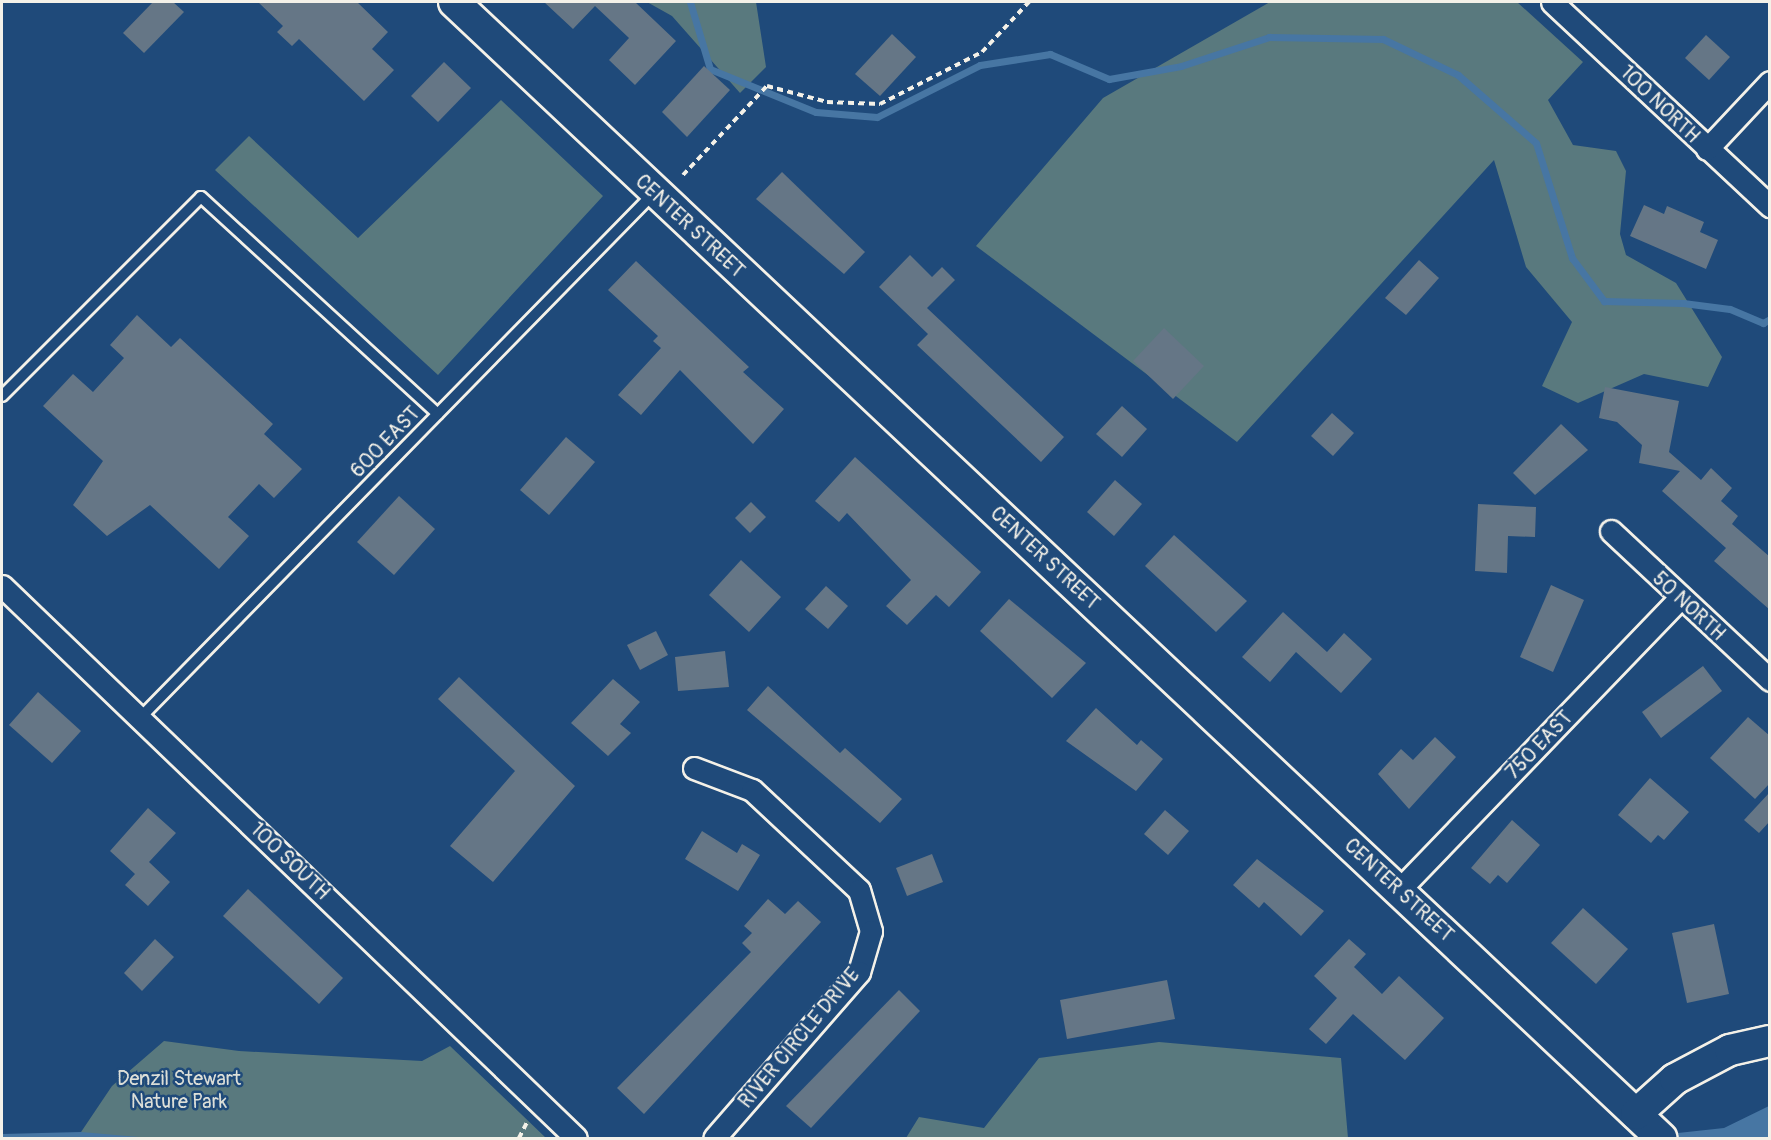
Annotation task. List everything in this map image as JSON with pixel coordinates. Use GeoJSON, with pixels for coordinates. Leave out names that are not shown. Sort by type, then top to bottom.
{"type":"FeatureCollection","features":[{"type":"Feature","properties":{"kind":"street","name":"CENTER STREET"},"geometry":{"type":"LineString","coordinates":[[454,2],[654,193],[1400,890],[1661,1138]]}},
{"type":"Feature","properties":{"kind":"street","name":"100 NORTH"},"geometry":{"type":"LineString","coordinates":[[1552,2],[1770,206]]}},
{"type":"Feature","properties":{"kind":"street"},"geometry":{"type":"LineString","coordinates":[[1707,149],[1770,82]]}},
{"type":"Feature","properties":{"kind":"street","name":"50 NORTH"},"geometry":{"type":"LineString","coordinates":[[1611,531],[1679,599],[1770,680]]}},
{"type":"Feature","properties":{"kind":"street","name":"100 SOUTH"},"geometry":{"type":"LineString","coordinates":[[2,586],[141,717],[576,1138]]}},
{"type":"Feature","properties":{"kind":"street","name":"750 EAST"},"geometry":{"type":"LineString","coordinates":[[1400,890],[1679,599]]}},
{"type":"Feature","properties":{"kind":"street","name":"RIVER CIRCLE DRIVE"},"geometry":{"type":"LineString","coordinates":[[694,768],[752,790],[859,890],[872,930],[858,972],[714,1138]]}},
{"type":"Feature","properties":{"kind":"street"},"geometry":{"type":"LineString","coordinates":[[1636,1114],[1684,1075],[1730,1050],[1770,1041]]}},
{"type":"Feature","properties":{"kind":"lane","name":"600 EAST"},"geometry":{"type":"LineString","coordinates":[[141,717],[654,193]]}},
{"type":"Feature","properties":{"kind":"lane"},"geometry":{"type":"LineString","coordinates":[[2,396],[201,197],[438,414]]}},
{"type":"Feature","properties":{"kind":"path"},"geometry":{"type":"LineString","coordinates":[[683,175],[767,86],[827,102],[880,104],[982,52],[1029,2]]}},
{"type":"Feature","properties":{"kind":"green space"},"geometry":{"type":"Polygon","coordinates":[[[647,2],[756,2],[766,67],[740,93],[672,16],[647,2]]]}},
{"type":"Feature","properties":{"kind":"green space"},"geometry":{"type":"Polygon","coordinates":[[[1270,2],[1517,2],[1583,62],[1548,100],[1573,145],[1616,151],[1626,171],[1620,234],[1626,255],[1676,283],[1722,357],[1708,387],[1644,374],[1578,403],[1542,386],[1572,322],[1526,267],[1494,160],[1237,442],[976,246],[1103,98],[1270,2]]]}},
{"type":"Feature","properties":{"kind":"green space"},"geometry":{"type":"Polygon","coordinates":[[[501,100],[603,196],[438,375],[215,170],[249,136],[358,238],[501,100]]]}},
{"type":"Feature","properties":{"kind":"green space","name":"Denzil Stewart Nature Park"},"geometry":{"type":"Polygon","coordinates":[[[164,1041],[239,1051],[422,1061],[450,1046],[546,1138],[77,1138],[112,1086],[164,1041]]]}},
{"type":"Feature","properties":{"kind":"green space"},"geometry":{"type":"Polygon","coordinates":[[[1159,1042],[1341,1058],[1348,1138],[906,1138],[919,1117],[984,1128],[1039,1058],[1159,1042]]]}},
{"type":"Feature","properties":{"kind":"water"},"geometry":{"type":"Polygon","coordinates":[[[1769,1106],[1769,1138],[1632,1138],[1724,1128],[1769,1106]]]}},
{"type":"Feature","properties":{"kind":"water"},"geometry":{"type":"Polygon","coordinates":[[[81,1132],[150,1138],[2,1138],[2,1134],[81,1132]]]}},
{"type":"Feature","properties":{"kind":"building"},"geometry":{"type":"Polygon","coordinates":[[[153,2],[173,2],[184,12],[144,53],[123,33],[153,2]]]}},
{"type":"Feature","properties":{"kind":"building"},"geometry":{"type":"Polygon","coordinates":[[[258,2],[357,2],[388,32],[372,49],[394,70],[364,101],[299,39],[292,46],[277,32],[283,26],[258,2]]]}},
{"type":"Feature","properties":{"kind":"building"},"geometry":{"type":"Polygon","coordinates":[[[544,2],[635,2],[676,41],[635,85],[609,60],[629,38],[595,6],[573,29],[544,2]]]}},
{"type":"Feature","properties":{"kind":"building"},"geometry":{"type":"Polygon","coordinates":[[[892,34],[916,57],[880,96],[855,74],[892,34]]]}},
{"type":"Feature","properties":{"kind":"building"},"geometry":{"type":"Polygon","coordinates":[[[1706,35],[1730,57],[1709,80],[1685,58],[1706,35]]]}},
{"type":"Feature","properties":{"kind":"building"},"geometry":{"type":"Polygon","coordinates":[[[444,62],[471,88],[438,122],[411,96],[444,62]]]}},
{"type":"Feature","properties":{"kind":"building"},"geometry":{"type":"Polygon","coordinates":[[[704,66],[730,90],[687,137],[662,112],[704,66]]]}},
{"type":"Feature","properties":{"kind":"building"},"geometry":{"type":"Polygon","coordinates":[[[782,172],[865,252],[844,274],[756,199],[782,172]]]}},
{"type":"Feature","properties":{"kind":"building"},"geometry":{"type":"Polygon","coordinates":[[[1644,205],[1664,214],[1667,206],[1704,222],[1700,232],[1718,240],[1706,269],[1630,236],[1644,205]]]}},
{"type":"Feature","properties":{"kind":"building"},"geometry":{"type":"Polygon","coordinates":[[[910,255],[932,277],[942,267],[955,280],[927,308],[1064,437],[1041,462],[917,345],[928,334],[879,287],[910,255]]]}},
{"type":"Feature","properties":{"kind":"building"},"geometry":{"type":"Polygon","coordinates":[[[1419,260],[1439,278],[1406,315],[1385,298],[1419,260]]]}},
{"type":"Feature","properties":{"kind":"building"},"geometry":{"type":"Polygon","coordinates":[[[636,261],[749,367],[743,372],[784,409],[753,444],[680,370],[641,415],[618,395],[661,348],[653,341],[658,336],[608,290],[636,261]]]}},
{"type":"Feature","properties":{"kind":"building"},"geometry":{"type":"Polygon","coordinates":[[[137,315],[171,347],[180,338],[273,424],[264,434],[302,469],[274,498],[259,484],[228,517],[249,536],[219,569],[150,505],[107,536],[73,505],[103,461],[43,406],[73,374],[93,392],[124,358],[110,345],[137,315]]]}},
{"type":"Feature","properties":{"kind":"building"},"geometry":{"type":"Polygon","coordinates":[[[1164,328],[1204,366],[1173,399],[1133,361],[1164,328]]]}},
{"type":"Feature","properties":{"kind":"building"},"geometry":{"type":"Polygon","coordinates":[[[1605,387],[1679,401],[1669,452],[1701,480],[1711,468],[1732,488],[1721,501],[1738,516],[1732,524],[1770,557],[1770,610],[1714,561],[1726,548],[1662,491],[1680,471],[1639,463],[1642,445],[1617,422],[1599,418],[1605,387]]]}},
{"type":"Feature","properties":{"kind":"building"},"geometry":{"type":"Polygon","coordinates":[[[1122,406],[1147,429],[1122,457],[1096,434],[1122,406]]]}},
{"type":"Feature","properties":{"kind":"building"},"geometry":{"type":"Polygon","coordinates":[[[1332,413],[1354,433],[1333,456],[1311,436],[1332,413]]]}},
{"type":"Feature","properties":{"kind":"building"},"geometry":{"type":"Polygon","coordinates":[[[1561,424],[1588,450],[1535,495],[1513,473],[1561,424]]]}},
{"type":"Feature","properties":{"kind":"building"},"geometry":{"type":"Polygon","coordinates":[[[566,437],[595,462],[549,515],[520,490],[566,437]]]}},
{"type":"Feature","properties":{"kind":"building"},"geometry":{"type":"Polygon","coordinates":[[[855,457],[981,572],[949,607],[936,595],[907,625],[886,606],[911,580],[847,513],[839,522],[815,501],[855,457]]]}},
{"type":"Feature","properties":{"kind":"building"},"geometry":{"type":"Polygon","coordinates":[[[1115,480],[1142,504],[1114,536],[1087,512],[1115,480]]]}},
{"type":"Feature","properties":{"kind":"building"},"geometry":{"type":"Polygon","coordinates":[[[399,496],[435,529],[394,575],[357,542],[399,496]]]}},
{"type":"Feature","properties":{"kind":"building"},"geometry":{"type":"Polygon","coordinates":[[[751,502],[766,517],[750,533],[735,518],[751,502]]]}},
{"type":"Feature","properties":{"kind":"building"},"geometry":{"type":"Polygon","coordinates":[[[1478,504],[1536,507],[1535,537],[1508,536],[1507,573],[1475,571],[1478,504]]]}},
{"type":"Feature","properties":{"kind":"building"},"geometry":{"type":"Polygon","coordinates":[[[1174,535],[1247,601],[1216,632],[1145,566],[1174,535]]]}},
{"type":"Feature","properties":{"kind":"building"},"geometry":{"type":"Polygon","coordinates":[[[741,560],[781,597],[749,632],[709,595],[741,560]]]}},
{"type":"Feature","properties":{"kind":"building"},"geometry":{"type":"Polygon","coordinates":[[[1551,585],[1584,600],[1553,672],[1520,657],[1551,585]]]}},
{"type":"Feature","properties":{"kind":"building"},"geometry":{"type":"Polygon","coordinates":[[[826,586],[848,606],[828,629],[805,609],[826,586]]]}},
{"type":"Feature","properties":{"kind":"building"},"geometry":{"type":"Polygon","coordinates":[[[1009,599],[1086,663],[1052,698],[980,631],[1009,599]]]}},
{"type":"Feature","properties":{"kind":"building"},"geometry":{"type":"Polygon","coordinates":[[[1283,612],[1327,652],[1344,633],[1372,659],[1341,693],[1296,652],[1270,682],[1242,657],[1283,612]]]}},
{"type":"Feature","properties":{"kind":"building"},"geometry":{"type":"Polygon","coordinates":[[[656,631],[668,655],[640,670],[627,645],[656,631]]]}},
{"type":"Feature","properties":{"kind":"building"},"geometry":{"type":"Polygon","coordinates":[[[725,651],[729,687],[678,691],[675,657],[725,651]]]}},
{"type":"Feature","properties":{"kind":"building"},"geometry":{"type":"Polygon","coordinates":[[[1703,666],[1722,691],[1661,738],[1642,712],[1703,666]]]}},
{"type":"Feature","properties":{"kind":"building"},"geometry":{"type":"Polygon","coordinates":[[[459,677],[575,786],[493,882],[450,846],[515,771],[438,699],[459,677]]]}},
{"type":"Feature","properties":{"kind":"building"},"geometry":{"type":"Polygon","coordinates":[[[613,679],[640,702],[620,724],[631,733],[608,756],[571,723],[613,679]]]}},
{"type":"Feature","properties":{"kind":"building"},"geometry":{"type":"Polygon","coordinates":[[[768,686],[840,753],[845,748],[902,799],[880,823],[747,710],[768,686]]]}},
{"type":"Feature","properties":{"kind":"building"},"geometry":{"type":"Polygon","coordinates":[[[38,692],[81,731],[52,763],[9,725],[38,692]]]}},
{"type":"Feature","properties":{"kind":"building"},"geometry":{"type":"Polygon","coordinates":[[[1096,708],[1137,745],[1141,740],[1163,759],[1136,791],[1066,741],[1096,708]]]}},
{"type":"Feature","properties":{"kind":"building"},"geometry":{"type":"Polygon","coordinates":[[[1748,717],[1770,736],[1770,783],[1755,799],[1710,758],[1748,717]]]}},
{"type":"Feature","properties":{"kind":"building"},"geometry":{"type":"Polygon","coordinates":[[[1435,737],[1456,757],[1409,809],[1378,774],[1401,749],[1413,760],[1435,737]]]}},
{"type":"Feature","properties":{"kind":"building"},"geometry":{"type":"Polygon","coordinates":[[[1650,778],[1689,812],[1664,840],[1658,835],[1651,843],[1618,815],[1650,778]]]}},
{"type":"Feature","properties":{"kind":"building"},"geometry":{"type":"Polygon","coordinates":[[[1770,792],[1770,821],[1759,833],[1744,820],[1770,792]]]}},
{"type":"Feature","properties":{"kind":"building"},"geometry":{"type":"Polygon","coordinates":[[[148,808],[176,833],[149,862],[170,882],[148,906],[125,885],[135,874],[110,851],[148,808]]]}},
{"type":"Feature","properties":{"kind":"building"},"geometry":{"type":"Polygon","coordinates":[[[1165,810],[1189,831],[1168,855],[1144,834],[1165,810]]]}},
{"type":"Feature","properties":{"kind":"building"},"geometry":{"type":"Polygon","coordinates":[[[1512,820],[1540,845],[1507,883],[1498,875],[1490,884],[1471,868],[1512,820]]]}},
{"type":"Feature","properties":{"kind":"building"},"geometry":{"type":"Polygon","coordinates":[[[702,831],[737,853],[742,844],[760,855],[738,891],[685,859],[702,831]]]}},
{"type":"Feature","properties":{"kind":"building"},"geometry":{"type":"Polygon","coordinates":[[[932,854],[943,882],[907,896],[896,868],[932,854]]]}},
{"type":"Feature","properties":{"kind":"building"},"geometry":{"type":"Polygon","coordinates":[[[1257,859],[1324,911],[1301,936],[1264,902],[1259,908],[1233,885],[1257,859]]]}},
{"type":"Feature","properties":{"kind":"building"},"geometry":{"type":"Polygon","coordinates":[[[248,889],[343,978],[319,1004],[223,916],[248,889]]]}},
{"type":"Feature","properties":{"kind":"building"},"geometry":{"type":"Polygon","coordinates":[[[768,899],[785,914],[798,901],[821,922],[644,1114],[617,1088],[751,952],[742,943],[752,933],[744,926],[768,899]]]}},
{"type":"Feature","properties":{"kind":"building"},"geometry":{"type":"Polygon","coordinates":[[[1583,908],[1628,949],[1596,984],[1551,943],[1583,908]]]}},
{"type":"Feature","properties":{"kind":"building"},"geometry":{"type":"Polygon","coordinates":[[[1714,924],[1729,994],[1687,1003],[1672,933],[1714,924]]]}},
{"type":"Feature","properties":{"kind":"building"},"geometry":{"type":"Polygon","coordinates":[[[155,939],[174,957],[142,991],[124,973],[155,939]]]}},
{"type":"Feature","properties":{"kind":"building"},"geometry":{"type":"Polygon","coordinates":[[[1349,939],[1366,954],[1354,967],[1382,994],[1399,976],[1444,1018],[1405,1060],[1353,1014],[1326,1044],[1309,1029],[1337,998],[1314,976],[1349,939]]]}},
{"type":"Feature","properties":{"kind":"building"},"geometry":{"type":"Polygon","coordinates":[[[1167,980],[1175,1019],[1067,1039],[1060,1000],[1167,980]]]}},
{"type":"Feature","properties":{"kind":"building"},"geometry":{"type":"Polygon","coordinates":[[[899,990],[920,1011],[811,1128],[786,1106],[899,990]]]}},
{"type":"Feature","properties":{"kind":"waterway"},"geometry":{"type":"LineString","coordinates":[[690,2],[710,69],[816,112],[877,117],[980,65],[1050,54],[1109,79],[1181,66],[1269,37],[1383,39],[1458,75],[1536,143],[1572,258],[1604,301],[1683,303],[1730,309],[1763,323],[1770,319]]}}]}
